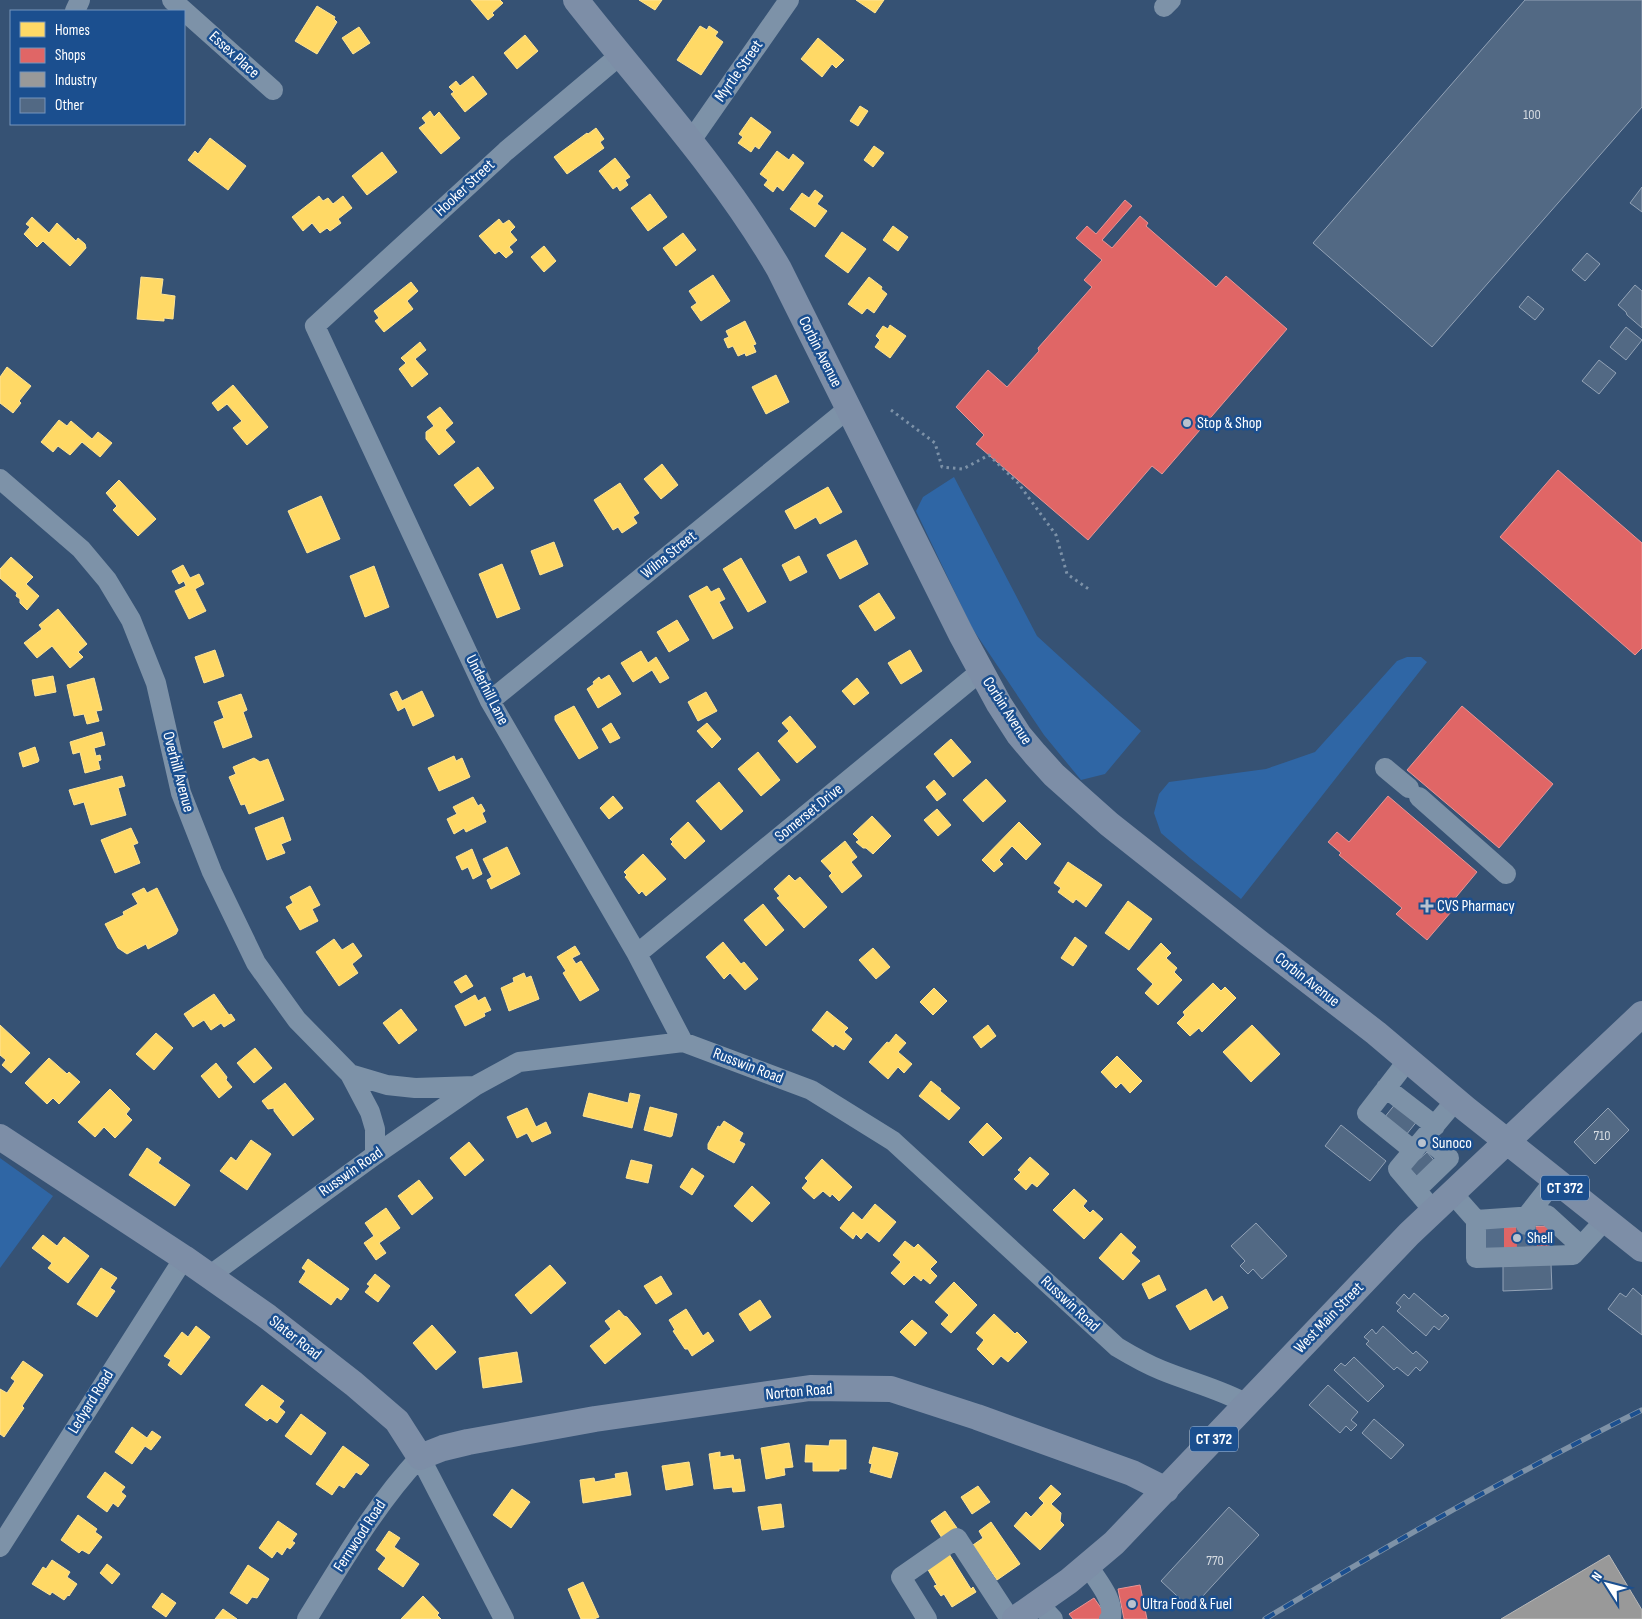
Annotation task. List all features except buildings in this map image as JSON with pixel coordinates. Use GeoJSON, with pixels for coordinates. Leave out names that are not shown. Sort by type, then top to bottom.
{"type":"FeatureCollection","features":[{"type":"Feature","properties":{"kind":"main road","name":"Corbin Avenue"},"geometry":{"type":"LineString","coordinates":[[576,0],[619,56],[690,142],[766,246],[981,671],[1019,735],[1054,775],[1081,800],[1248,934],[1376,1033],[1507,1142],[1642,1249]]}},
{"type":"Feature","properties":{"kind":"main road","name":"West Main Street"},"geometry":{"type":"LineString","coordinates":[[1015,1619],[1046,1611],[1088,1566],[1123,1534],[1166,1490],[1399,1245],[1642,1014]]}},
{"type":"Feature","properties":{"kind":"main road","name":"Slater Road"},"geometry":{"type":"LineString","coordinates":[[0,1137],[184,1258],[268,1317],[397,1421],[420,1457]]}},
{"type":"Feature","properties":{"kind":"main road","name":"Norton Road"},"geometry":{"type":"LineString","coordinates":[[420,1457],[443,1448],[468,1442],[595,1419],[810,1388],[891,1389],[976,1417],[1122,1470],[1166,1490]]}},
{"type":"Feature","properties":{"kind":"street","name":"Essex Place"},"geometry":{"type":"LineString","coordinates":[[172,0],[183,10]]}},
{"type":"Feature","properties":{"kind":"street","name":"Myrtle Street"},"geometry":{"type":"LineString","coordinates":[[690,142],[789,0]]}},
{"type":"Feature","properties":{"kind":"street","name":"Essex Place"},"geometry":{"type":"LineString","coordinates":[[185,12],[273,90]]}},
{"type":"Feature","properties":{"kind":"street","name":"Hooker Street"},"geometry":{"type":"LineString","coordinates":[[315,326],[506,150],[619,56]]}},
{"type":"Feature","properties":{"kind":"street","name":"Underhill Lane"},"geometry":{"type":"LineString","coordinates":[[315,326],[490,702],[637,954],[683,1042]]}},
{"type":"Feature","properties":{"kind":"street","name":"Wilna Street"},"geometry":{"type":"LineString","coordinates":[[490,702],[848,408]]}},
{"type":"Feature","properties":{"kind":"street","name":"Overhill Avenue"},"geometry":{"type":"LineString","coordinates":[[0,479],[80,549],[107,580],[131,620],[156,683],[181,792],[212,872],[256,963],[297,1020],[350,1074],[370,1112],[375,1129],[375,1155]]}},
{"type":"Feature","properties":{"kind":"street","name":"Somerset Drive"},"geometry":{"type":"LineString","coordinates":[[637,954],[981,671]]}},
{"type":"Feature","properties":{"kind":"street"},"geometry":{"type":"LineString","coordinates":[[1385,768],[1506,874]]}},
{"type":"Feature","properties":{"kind":"street","name":"Russwin Road"},"geometry":{"type":"LineString","coordinates":[[209,1276],[375,1155],[475,1086],[520,1062],[683,1042],[810,1090],[893,1141],[1117,1347],[1147,1364],[1214,1388],[1247,1404]]}},
{"type":"Feature","properties":{"kind":"street"},"geometry":{"type":"LineString","coordinates":[[1408,1060],[1367,1113],[1425,1138]]}},
{"type":"Feature","properties":{"kind":"street","name":"Overhill Avenue"},"geometry":{"type":"LineString","coordinates":[[350,1074],[387,1085],[415,1088],[475,1086]]}},
{"type":"Feature","properties":{"kind":"street"},"geometry":{"type":"LineString","coordinates":[[1386,1088],[1425,1138],[1449,1158],[1462,1185],[1488,1222]]}},
{"type":"Feature","properties":{"kind":"street"},"geometry":{"type":"LineString","coordinates":[[1434,1212],[1398,1169],[1456,1100]]}},
{"type":"Feature","properties":{"kind":"street"},"geometry":{"type":"LineString","coordinates":[[1416,1190],[1449,1158]]}},
{"type":"Feature","properties":{"kind":"street"},"geometry":{"type":"LineString","coordinates":[[1526,1222],[1555,1180]]}},
{"type":"Feature","properties":{"kind":"street"},"geometry":{"type":"LineString","coordinates":[[1488,1222],[1526,1222],[1547,1215],[1581,1246]]}},
{"type":"Feature","properties":{"kind":"street"},"geometry":{"type":"LineString","coordinates":[[1488,1222],[1476,1258],[1494,1253],[1527,1252],[1573,1255],[1605,1220]]}},
{"type":"Feature","properties":{"kind":"street","name":"Ledyard Road"},"geometry":{"type":"LineString","coordinates":[[0,1547],[184,1258]]}},
{"type":"Feature","properties":{"kind":"street","name":"Fernwood Road"},"geometry":{"type":"LineString","coordinates":[[307,1619],[380,1504],[399,1479],[420,1457]]}},
{"type":"Feature","properties":{"kind":"street","name":"Slater Road"},"geometry":{"type":"LineString","coordinates":[[420,1457],[504,1619]]}},
{"type":"Feature","properties":{"kind":"street"},"geometry":{"type":"LineString","coordinates":[[927,1619],[901,1577],[957,1538],[1010,1619]]}},
{"type":"Feature","properties":{"kind":"street"},"geometry":{"type":"LineString","coordinates":[[1088,1566],[1112,1607],[1111,1618],[1109,1619]]}},
{"type":"Feature","properties":{"kind":"path"},"geometry":{"type":"LineString","coordinates":[[892,410],[935,443],[942,467],[963,469],[989,455],[1018,483],[1056,535],[1067,574],[1090,590]]}},
{"type":"Feature","properties":{"kind":"shaded area"},"geometry":{"type":"Polygon","coordinates":[[[954,477],[1037,636],[1141,731],[1105,774],[1081,780],[1044,735],[972,628],[916,511],[923,497],[954,477]]]}},
{"type":"Feature","properties":{"kind":"shaded area"},"geometry":{"type":"Polygon","coordinates":[[[1407,657],[1421,657],[1427,662],[1241,899],[1161,833],[1154,813],[1159,794],[1169,782],[1266,769],[1315,752],[1397,661],[1407,657]]]}},
{"type":"Feature","properties":{"kind":"shaded area"},"geometry":{"type":"Polygon","coordinates":[[[0,1158],[53,1196],[0,1268],[0,1158]]]}},
{"type":"Feature","properties":{"kind":"tunnel"},"geometry":{"type":"LineString","coordinates":[[1526,1227],[1527,1248]]}},
{"type":"Feature","properties":{"kind":"tunnel"},"geometry":{"type":"LineString","coordinates":[[1494,1228],[1494,1249]]}},
{"type":"Feature","properties":{"kind":"railway"},"geometry":{"type":"LineString","coordinates":[[1265,1619],[1451,1511],[1546,1459],[1642,1410]]}},
{"type":"Feature","properties":{"kind":"place","name":"Stop & Shop"},"geometry":{"type":"Point","coordinates":[1187,423]}},
{"type":"Feature","properties":{"kind":"place","name":"CVS Pharmacy"},"geometry":{"type":"Point","coordinates":[1427,906]}},
{"type":"Feature","properties":{"kind":"place","name":"Sunoco"},"geometry":{"type":"Point","coordinates":[1422,1143]}},
{"type":"Feature","properties":{"kind":"place","name":"Shell"},"geometry":{"type":"Point","coordinates":[1517,1238]}},
{"type":"Feature","properties":{"kind":"place","name":"Ultra Food & Fuel"},"geometry":{"type":"Point","coordinates":[1132,1604]}}]}
